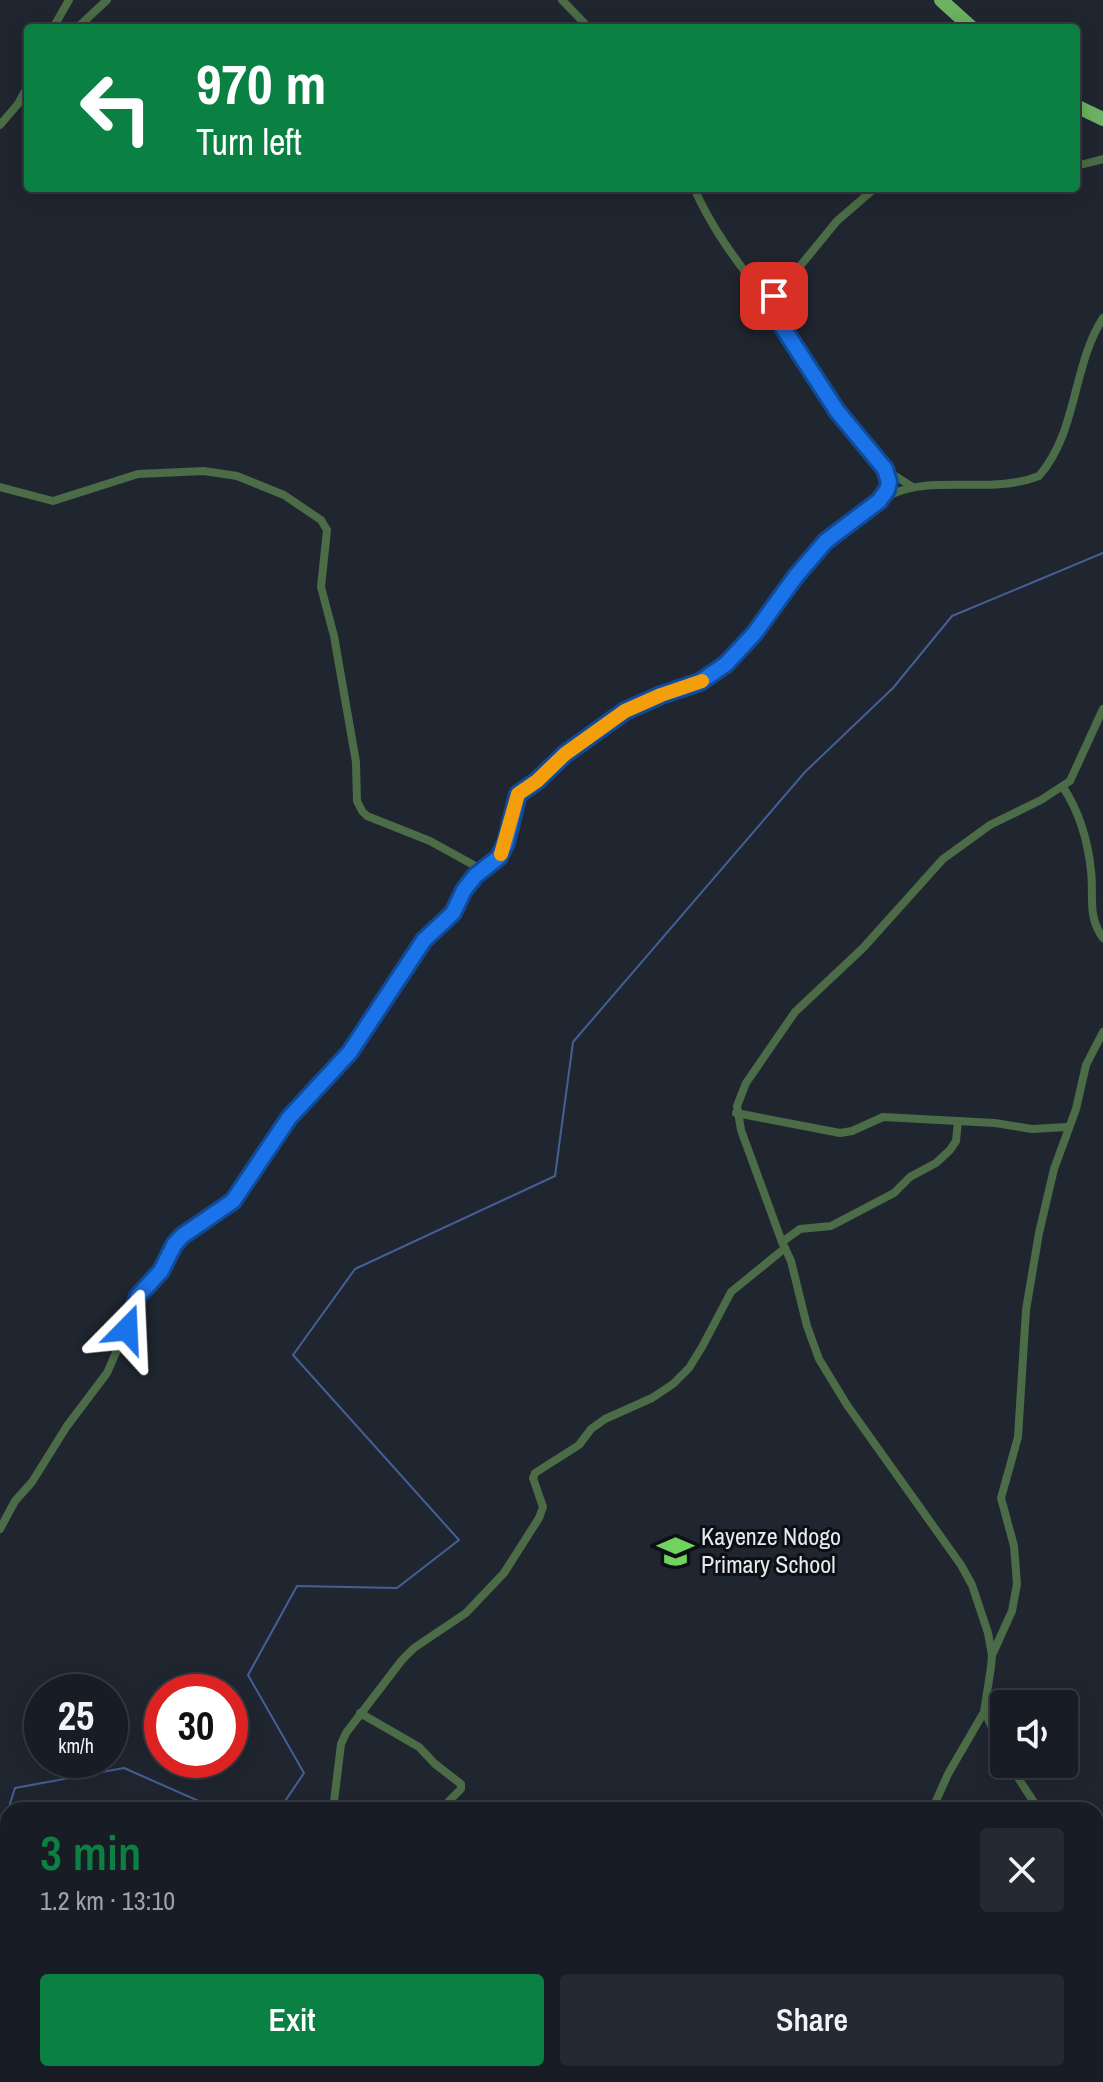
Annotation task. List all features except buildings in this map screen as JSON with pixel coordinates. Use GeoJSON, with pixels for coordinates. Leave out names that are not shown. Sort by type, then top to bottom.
{"type":"FeatureCollection","features":[{"type":"Feature","properties":{"kind":"main road"},"geometry":{"type":"LineString","coordinates":[[941,0],[968,24]]}},
{"type":"Feature","properties":{"kind":"main road"},"geometry":{"type":"LineString","coordinates":[[1080,108],[1103,119]]}},
{"type":"Feature","properties":{"kind":"street"},"geometry":{"type":"LineString","coordinates":[[55,24],[69,0]]}},
{"type":"Feature","properties":{"kind":"street"},"geometry":{"type":"LineString","coordinates":[[81,24],[107,0]]}},
{"type":"Feature","properties":{"kind":"street"},"geometry":{"type":"LineString","coordinates":[[562,0],[585,24]]}},
{"type":"Feature","properties":{"kind":"street"},"geometry":{"type":"LineString","coordinates":[[0,125],[24,93]]}},
{"type":"Feature","properties":{"kind":"street"},"geometry":{"type":"LineString","coordinates":[[1080,165],[1103,159]]}},
{"type":"Feature","properties":{"kind":"street"},"geometry":{"type":"LineString","coordinates":[[696,192],[706,215],[837,411],[885,469],[912,487]]}},
{"type":"Feature","properties":{"kind":"street"},"geometry":{"type":"LineString","coordinates":[[763,297],[778,293],[837,221],[870,192]]}},
{"type":"Feature","properties":{"kind":"street"},"geometry":{"type":"LineString","coordinates":[[0,1529],[15,1501],[32,1482],[67,1426],[107,1373],[138,1296],[161,1271],[174,1245],[182,1236],[233,1201],[289,1118],[350,1052],[424,940],[453,913],[468,883],[503,851],[516,798],[521,791],[537,781],[565,754],[625,711],[700,682],[726,664],[754,634],[826,541],[879,501],[912,487],[1004,485],[1039,476],[1064,432],[1086,357],[1103,318]]}},
{"type":"Feature","properties":{"kind":"street"},"geometry":{"type":"LineString","coordinates":[[879,501],[889,485],[885,469]]}},
{"type":"Feature","properties":{"kind":"street"},"geometry":{"type":"LineString","coordinates":[[0,487],[53,501],[138,474],[204,471],[254,481],[284,495],[321,520],[327,536],[321,587],[334,636],[353,741],[359,806],[367,816],[430,841],[475,867],[486,867]]}},
{"type":"Feature","properties":{"kind":"street"},"geometry":{"type":"LineString","coordinates":[[992,1655],[980,1607],[961,1565],[847,1405],[819,1359],[807,1326],[795,1274],[736,1113],[746,1083],[795,1012],[863,948],[943,859],[990,825],[1063,787],[1076,772],[1103,709]]}},
{"type":"Feature","properties":{"kind":"street"},"geometry":{"type":"LineString","coordinates":[[1063,787],[1077,811],[1086,840],[1093,886],[1092,918],[1103,938]]}},
{"type":"Feature","properties":{"kind":"street"},"geometry":{"type":"LineString","coordinates":[[936,1802],[984,1712],[992,1655],[1015,1601],[1017,1563],[1002,1507],[1001,1489],[1018,1437],[1026,1310],[1039,1233],[1067,1127],[1076,1109],[1086,1065],[1103,1032]]}},
{"type":"Feature","properties":{"kind":"street"},"geometry":{"type":"LineString","coordinates":[[736,1113],[840,1133],[883,1117],[995,1123],[1032,1129],[1067,1127]]}},
{"type":"Feature","properties":{"kind":"street"},"geometry":{"type":"LineString","coordinates":[[334,1802],[341,1744],[360,1713],[414,1648],[466,1613],[504,1573],[539,1518],[543,1507],[533,1478],[535,1473],[579,1445],[591,1429],[605,1419],[652,1398],[673,1384],[689,1368],[731,1292],[800,1229],[831,1226],[894,1193],[910,1177],[936,1163],[956,1141],[958,1121]]}},
{"type":"Feature","properties":{"kind":"street"},"geometry":{"type":"LineString","coordinates":[[984,1712],[990,1725]]}},
{"type":"Feature","properties":{"kind":"street"},"geometry":{"type":"LineString","coordinates":[[360,1713],[419,1747],[461,1784],[461,1789],[448,1802]]}},
{"type":"Feature","properties":{"kind":"street"},"geometry":{"type":"LineString","coordinates":[[1018,1778],[1034,1802]]}},
{"type":"Feature","properties":{"kind":"waterway"},"geometry":{"type":"LineString","coordinates":[[284,1802],[304,1773],[248,1675],[297,1586],[397,1588],[459,1540],[293,1355],[355,1269],[555,1176],[573,1042],[805,772],[893,688],[952,616],[1103,553]]}},
{"type":"Feature","properties":{"kind":"waterway"},"geometry":{"type":"LineString","coordinates":[[11,1802],[15,1788],[124,1768],[201,1802]]}},
{"type":"Feature","properties":{"kind":"slow traffic"},"geometry":{"type":"LineString","coordinates":[[501,854],[521,791],[537,781],[565,754],[625,711],[702,681]]}},
{"type":"Feature","properties":{"kind":"place","name":"Kayenze Ndogo Primary School"},"geometry":{"type":"Point","coordinates":[675,1551]}},
{"type":"Feature","properties":{"kind":"route"},"geometry":{"type":"LineString","coordinates":[[127,1329],[138,1296],[161,1271],[174,1245],[182,1236],[233,1201],[289,1118],[365,1032],[424,940],[453,913],[468,883],[499,857],[506,843],[518,794],[537,781],[565,754],[625,711],[661,695],[690,687],[726,664],[754,634],[826,541],[879,501],[887,490],[889,482],[885,469],[837,411],[763,297],[774,296]]}}]}
